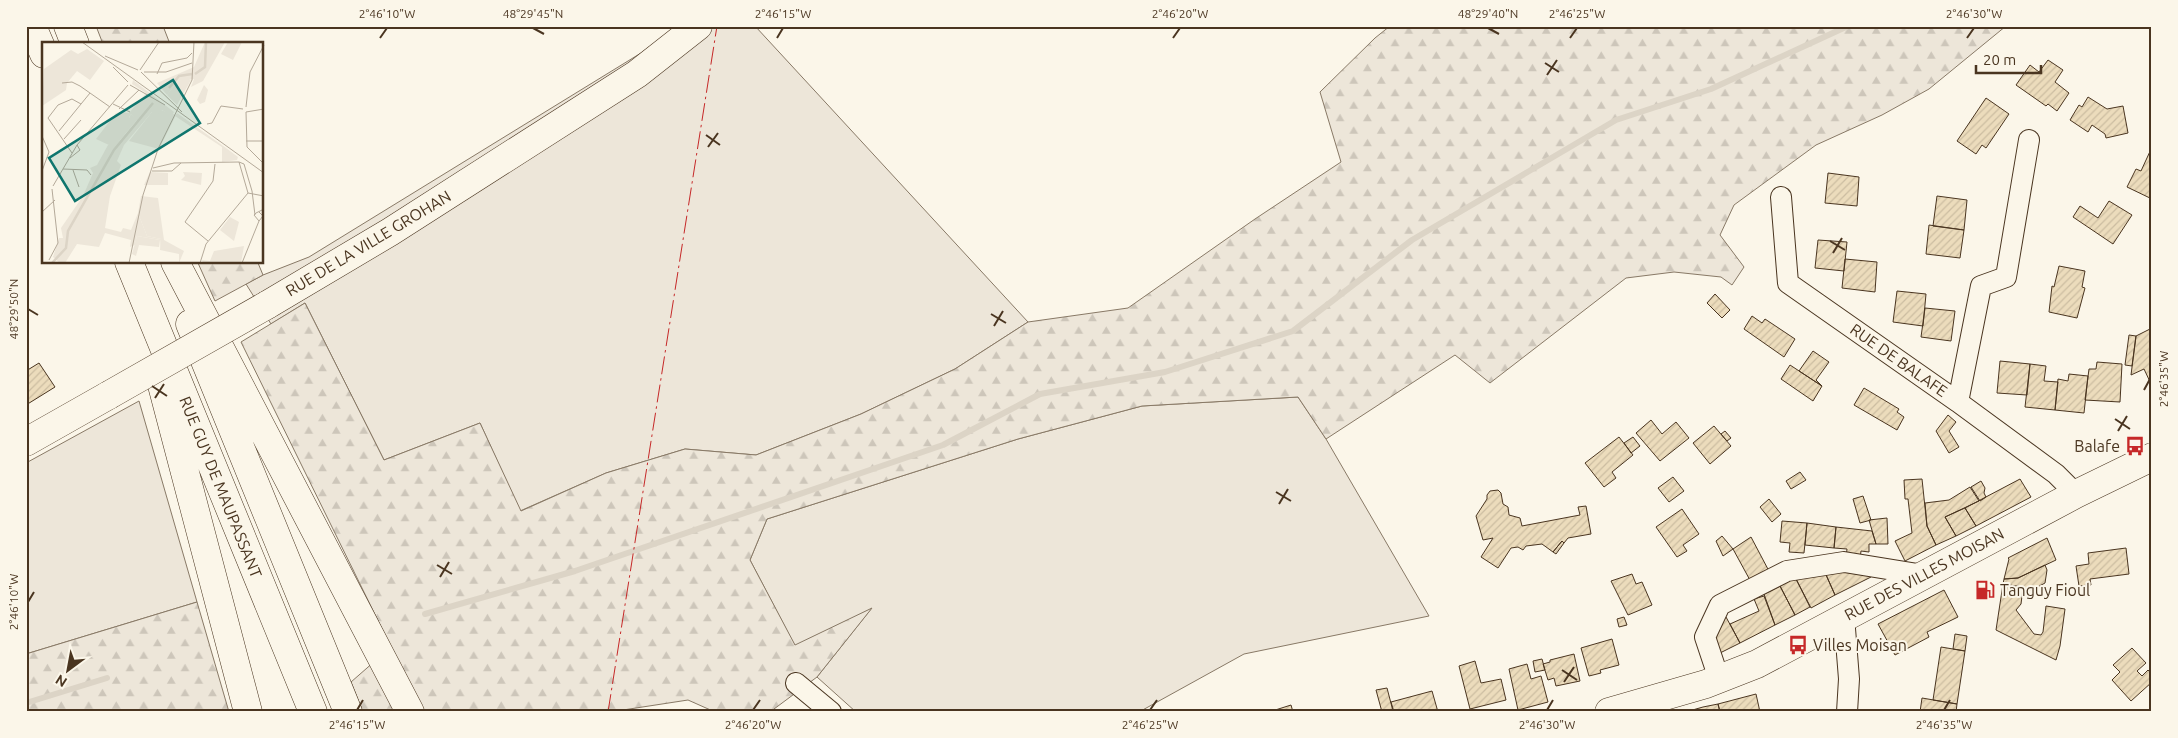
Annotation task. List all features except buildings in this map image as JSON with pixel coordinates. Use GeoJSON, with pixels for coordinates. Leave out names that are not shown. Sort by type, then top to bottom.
{"type":"FeatureCollection","features":[{"type":"Feature","properties":{"kind":"main road"},"geometry":{"type":"LineString","coordinates":[[32,26],[42,49]]}},
{"type":"Feature","properties":{"kind":"main road"},"geometry":{"type":"LineString","coordinates":[[68,26],[74,42]]}},
{"type":"Feature","properties":{"kind":"main road","name":"RUE DE LA VILLE GROHAN"},"geometry":{"type":"LineString","coordinates":[[26,442],[267,305],[390,232],[637,74],[698,26]]}},
{"type":"Feature","properties":{"kind":"main road","name":"RUE GUY DE MAUPASSANT"},"geometry":{"type":"LineString","coordinates":[[165,264],[348,712]]}},
{"type":"Feature","properties":{"kind":"main road"},"geometry":{"type":"LineString","coordinates":[[176,264],[410,712]]}},
{"type":"Feature","properties":{"kind":"main road"},"geometry":{"type":"LineString","coordinates":[[131,267],[248,712]]}},
{"type":"Feature","properties":{"kind":"main road","name":"RUE GUY DE MAUPASSANT"},"geometry":{"type":"LineString","coordinates":[[131,267],[313,712]]}},
{"type":"Feature","properties":{"kind":"main road","name":"RUE DES VILLES MOISAN"},"geometry":{"type":"LineString","coordinates":[[1609,712],[1720,679],[1757,664],[2076,494],[2152,457]]}},
{"type":"Feature","properties":{"kind":"street"},"geometry":{"type":"LineString","coordinates":[[1958,402],[1981,286],[2006,276],[2029,140]]}},
{"type":"Feature","properties":{"kind":"street","name":"RUE DE BALAFE"},"geometry":{"type":"LineString","coordinates":[[1781,197],[1788,283],[1958,402],[2056,474],[2076,494]]}},
{"type":"Feature","properties":{"kind":"street"},"geometry":{"type":"LineString","coordinates":[[1720,679],[1705,637],[1720,605],[1788,571],[1844,562],[1924,575]]}},
{"type":"Feature","properties":{"kind":"street"},"geometry":{"type":"LineString","coordinates":[[1844,616],[1849,679],[1847,712]]}},
{"type":"Feature","properties":{"kind":"street"},"geometry":{"type":"LineString","coordinates":[[796,683],[831,712]]}},
{"type":"Feature","properties":{"kind":"green space"},"geometry":{"type":"Polygon","coordinates":[[[96,26],[163,26],[169,42],[102,42],[96,26]]]}},
{"type":"Feature","properties":{"kind":"green space"},"geometry":{"type":"Polygon","coordinates":[[[677,26],[755,26],[1028,322],[955,369],[861,414],[756,455],[685,449],[606,473],[520,511],[480,423],[384,460],[305,303],[271,324],[246,284],[263,275],[309,257],[641,53],[677,26]]]}},
{"type":"Feature","properties":{"kind":"green space"},"geometry":{"type":"Polygon","coordinates":[[[1390,26],[2006,26],[1929,89],[1882,115],[1816,145],[1734,205],[1720,235],[1744,267],[1732,285],[1721,277],[1674,272],[1626,278],[1490,383],[1455,355],[1326,439],[1298,397],[1142,406],[1018,439],[767,519],[750,560],[795,645],[872,608],[817,677],[770,712],[715,712],[688,700],[610,712],[363,712],[351,682],[391,647],[241,342],[305,303],[384,460],[480,423],[521,511],[606,473],[685,449],[756,455],[861,414],[955,369],[1028,322],[1128,308],[1255,219],[1341,162],[1320,92],[1375,38],[1390,26]]]}},
{"type":"Feature","properties":{"kind":"green space"},"geometry":{"type":"Polygon","coordinates":[[[198,264],[258,264],[263,275],[215,301],[198,264]]]}},
{"type":"Feature","properties":{"kind":"green space"},"geometry":{"type":"Polygon","coordinates":[[[1298,397],[1326,439],[1429,616],[1244,654],[1139,712],[856,712],[817,677],[871,609],[795,646],[750,560],[767,519],[1018,439],[1142,406],[1298,397]]]}},
{"type":"Feature","properties":{"kind":"green space"},"geometry":{"type":"Polygon","coordinates":[[[139,401],[197,602],[26,654],[26,463],[139,401]]]}},
{"type":"Feature","properties":{"kind":"green space"},"geometry":{"type":"Polygon","coordinates":[[[197,602],[229,712],[26,712],[26,654],[197,602]]]}},
{"type":"Feature","properties":{"kind":"waterway"},"geometry":{"type":"LineString","coordinates":[[425,614],[575,571],[943,445],[1040,394],[1165,372],[1293,331],[1412,240],[1616,120],[1711,89],[1848,26]]}},
{"type":"Feature","properties":{"kind":"waterway"},"geometry":{"type":"LineString","coordinates":[[26,703],[107,678]]}},
{"type":"Feature","properties":{"kind":"power"},"geometry":{"type":"LineString","coordinates":[[608,712],[717,26]]}},
{"type":"Feature","properties":{"kind":"place","name":"Balafe"},"geometry":{"type":"Point","coordinates":[2135,446]}},
{"type":"Feature","properties":{"kind":"place","name":"Tanguy Fioul"},"geometry":{"type":"Point","coordinates":[1985,590]}},
{"type":"Feature","properties":{"kind":"place","name":"Villes Moisan"},"geometry":{"type":"Point","coordinates":[1798,645]}}]}
